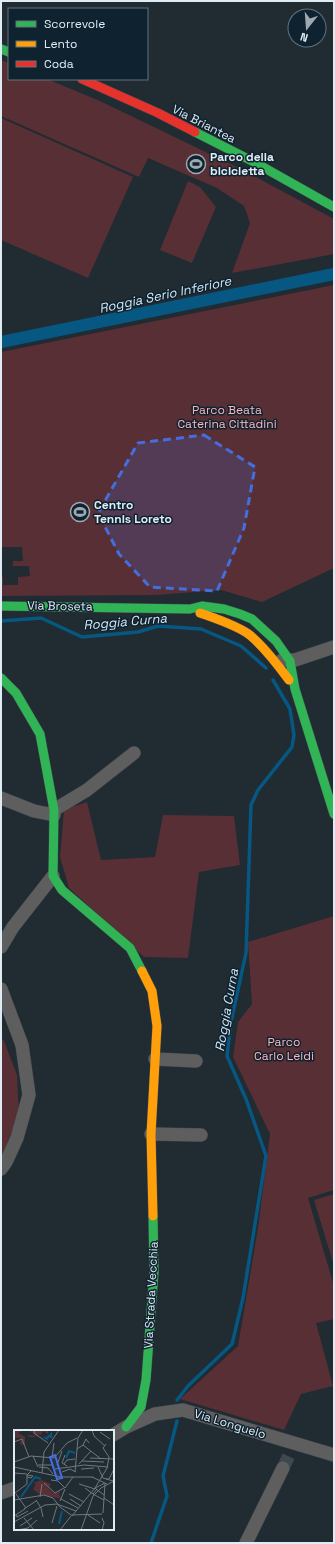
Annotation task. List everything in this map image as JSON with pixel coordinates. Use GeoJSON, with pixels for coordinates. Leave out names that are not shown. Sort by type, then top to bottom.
{"type":"FeatureCollection","features":[{"type":"Feature","properties":{"kind":"street","name":"Via Briantea"},"geometry":{"type":"LineString","coordinates":[[84,80],[164,117],[254,162],[334,207]]}},
{"type":"Feature","properties":{"kind":"street","name":"Via Broseta"},"geometry":{"type":"LineString","coordinates":[[1,606],[190,609],[202,606],[224,609],[252,619],[276,641],[284,663]]}},
{"type":"Feature","properties":{"kind":"street","name":"Via Broseta"},"geometry":{"type":"LineString","coordinates":[[190,609],[222,621],[259,638],[275,651],[284,663]]}},
{"type":"Feature","properties":{"kind":"street"},"geometry":{"type":"LineString","coordinates":[[334,647],[284,663],[295,689],[334,814]]}},
{"type":"Feature","properties":{"kind":"street"},"geometry":{"type":"LineString","coordinates":[[1,678],[16,692],[40,734],[54,812],[53,876],[13,927],[1,947]]}},
{"type":"Feature","properties":{"kind":"street"},"geometry":{"type":"LineString","coordinates":[[1,798],[34,811],[54,812],[87,790],[134,753]]}},
{"type":"Feature","properties":{"kind":"street","name":"Via Strada Vecchia"},"geometry":{"type":"LineString","coordinates":[[53,876],[62,890],[130,948],[144,972],[152,991],[158,1026],[151,1134],[154,1272],[146,1380],[141,1407],[126,1427]]}},
{"type":"Feature","properties":{"kind":"street"},"geometry":{"type":"LineString","coordinates":[[1,989],[22,1045],[29,1095],[17,1138],[6,1162],[1,1169]]}},
{"type":"Feature","properties":{"kind":"street"},"geometry":{"type":"LineString","coordinates":[[155,1059],[196,1061]]}},
{"type":"Feature","properties":{"kind":"street"},"geometry":{"type":"LineString","coordinates":[[151,1134],[201,1134]]}},
{"type":"Feature","properties":{"kind":"street","name":"Via Longuelo"},"geometry":{"type":"LineString","coordinates":[[114,1434],[126,1427],[155,1414],[183,1410],[293,1449],[334,1455]]}},
{"type":"Feature","properties":{"kind":"street"},"geometry":{"type":"LineString","coordinates":[[246,1543],[283,1468]]}},
{"type":"Feature","properties":{"kind":"street"},"geometry":{"type":"LineString","coordinates":[[1,1494],[14,1488]]}},
{"type":"Feature","properties":{"kind":"highlighted area"},"geometry":{"type":"Polygon","coordinates":[[[204,435],[255,467],[244,528],[217,591],[150,587],[119,554],[98,513],[138,443],[204,435]]]}},
{"type":"Feature","properties":{"kind":"green space","name":"Parco della bicicletta"},"geometry":{"type":"Polygon","coordinates":[[[1,60],[8,63],[8,80],[49,80],[100,101],[243,170],[334,219],[334,254],[232,273],[250,223],[244,206],[217,188],[148,158],[139,177],[1,116],[1,60]]]}},
{"type":"Feature","properties":{"kind":"green space"},"geometry":{"type":"Polygon","coordinates":[[[1,118],[133,177],[88,278],[1,240],[1,118]]]}},
{"type":"Feature","properties":{"kind":"green space"},"geometry":{"type":"Polygon","coordinates":[[[188,181],[200,187],[216,207],[192,263],[160,250],[188,181]]]}},
{"type":"Feature","properties":{"kind":"green space","name":"Parco Beata Caterina Cittadini"},"geometry":{"type":"Polygon","coordinates":[[[334,285],[334,568],[262,602],[221,590],[156,595],[1,596],[1,577],[3,577],[3,585],[18,585],[18,577],[30,576],[29,566],[13,566],[13,561],[23,561],[22,547],[1,547],[1,352],[334,285]]]}},
{"type":"Feature","properties":{"kind":"green space"},"geometry":{"type":"Polygon","coordinates":[[[87,802],[101,860],[155,857],[163,815],[234,816],[240,865],[199,872],[188,958],[144,957],[69,888],[60,857],[64,810],[87,802]]]}},
{"type":"Feature","properties":{"kind":"green space","name":"Parco Carlo Leidi"},"geometry":{"type":"Polygon","coordinates":[[[334,916],[334,1190],[308,1198],[334,1286],[334,1319],[316,1323],[333,1386],[301,1394],[284,1430],[180,1399],[238,1346],[258,1228],[270,1134],[233,1057],[238,1022],[252,1004],[248,942],[334,916]]]}},
{"type":"Feature","properties":{"kind":"green space"},"geometry":{"type":"Polygon","coordinates":[[[1,1037],[4,1041],[17,1075],[19,1116],[1,1157],[1,1037]]]}},
{"type":"Feature","properties":{"kind":"green space"},"geometry":{"type":"Polygon","coordinates":[[[334,1194],[334,1266],[314,1200],[334,1194]]]}},
{"type":"Feature","properties":{"kind":"waterway","name":"Roggia Serio Inferiore"},"geometry":{"type":"LineString","coordinates":[[1,342],[334,274]]}},
{"type":"Feature","properties":{"kind":"waterway","name":"Roggia Curna"},"geometry":{"type":"LineString","coordinates":[[1,621],[41,618],[82,637],[138,632],[158,626],[201,629],[241,646],[266,668]]}},
{"type":"Feature","properties":{"kind":"waterway","name":"Roggia Curna"},"geometry":{"type":"LineString","coordinates":[[177,1400],[188,1386],[232,1344],[243,1298],[266,1156],[246,1099],[227,1056],[231,1022],[246,953],[251,805],[258,790],[292,747],[294,735],[290,709],[273,680]]}},
{"type":"Feature","properties":{"kind":"waterway","name":"Roggia Curna"},"geometry":{"type":"LineString","coordinates":[[151,1543],[167,1496],[163,1476],[177,1421]]}},
{"type":"Feature","properties":{"kind":"tunnel"},"geometry":{"type":"LineString","coordinates":[[283,1468],[290,1453]]}},
{"type":"Feature","properties":{"kind":"traffic: fast"},"geometry":{"type":"LineString","coordinates":[[1,49],[8,52]]}},
{"type":"Feature","properties":{"kind":"traffic: fast"},"geometry":{"type":"LineString","coordinates":[[195,132],[254,162],[334,207]]}},
{"type":"Feature","properties":{"kind":"traffic: fast"},"geometry":{"type":"LineString","coordinates":[[1,606],[190,609],[202,606],[224,609],[252,619],[276,641],[290,661],[295,689],[334,814]]}},
{"type":"Feature","properties":{"kind":"traffic: fast"},"geometry":{"type":"LineString","coordinates":[[1,678],[16,693],[40,734],[54,810],[53,876],[62,890],[130,948],[142,971]]}},
{"type":"Feature","properties":{"kind":"traffic: fast"},"geometry":{"type":"LineString","coordinates":[[126,1427],[141,1407],[146,1380],[154,1272],[153,1216]]}},
{"type":"Feature","properties":{"kind":"traffic: slow"},"geometry":{"type":"LineString","coordinates":[[200,613],[246,632],[266,651],[289,680]]}},
{"type":"Feature","properties":{"kind":"traffic: slow"},"geometry":{"type":"LineString","coordinates":[[142,971],[152,991],[157,1026],[151,1134],[153,1216]]}},
{"type":"Feature","properties":{"kind":"traffic: jam"},"geometry":{"type":"LineString","coordinates":[[84,80],[158,113],[195,132]]}},
{"type":"Feature","properties":{"kind":"place","name":"Parco della bicicletta"},"geometry":{"type":"Point","coordinates":[196,164]}},
{"type":"Feature","properties":{"kind":"place","name":"Centro Tennis Loreto"},"geometry":{"type":"Point","coordinates":[80,512]}}]}
